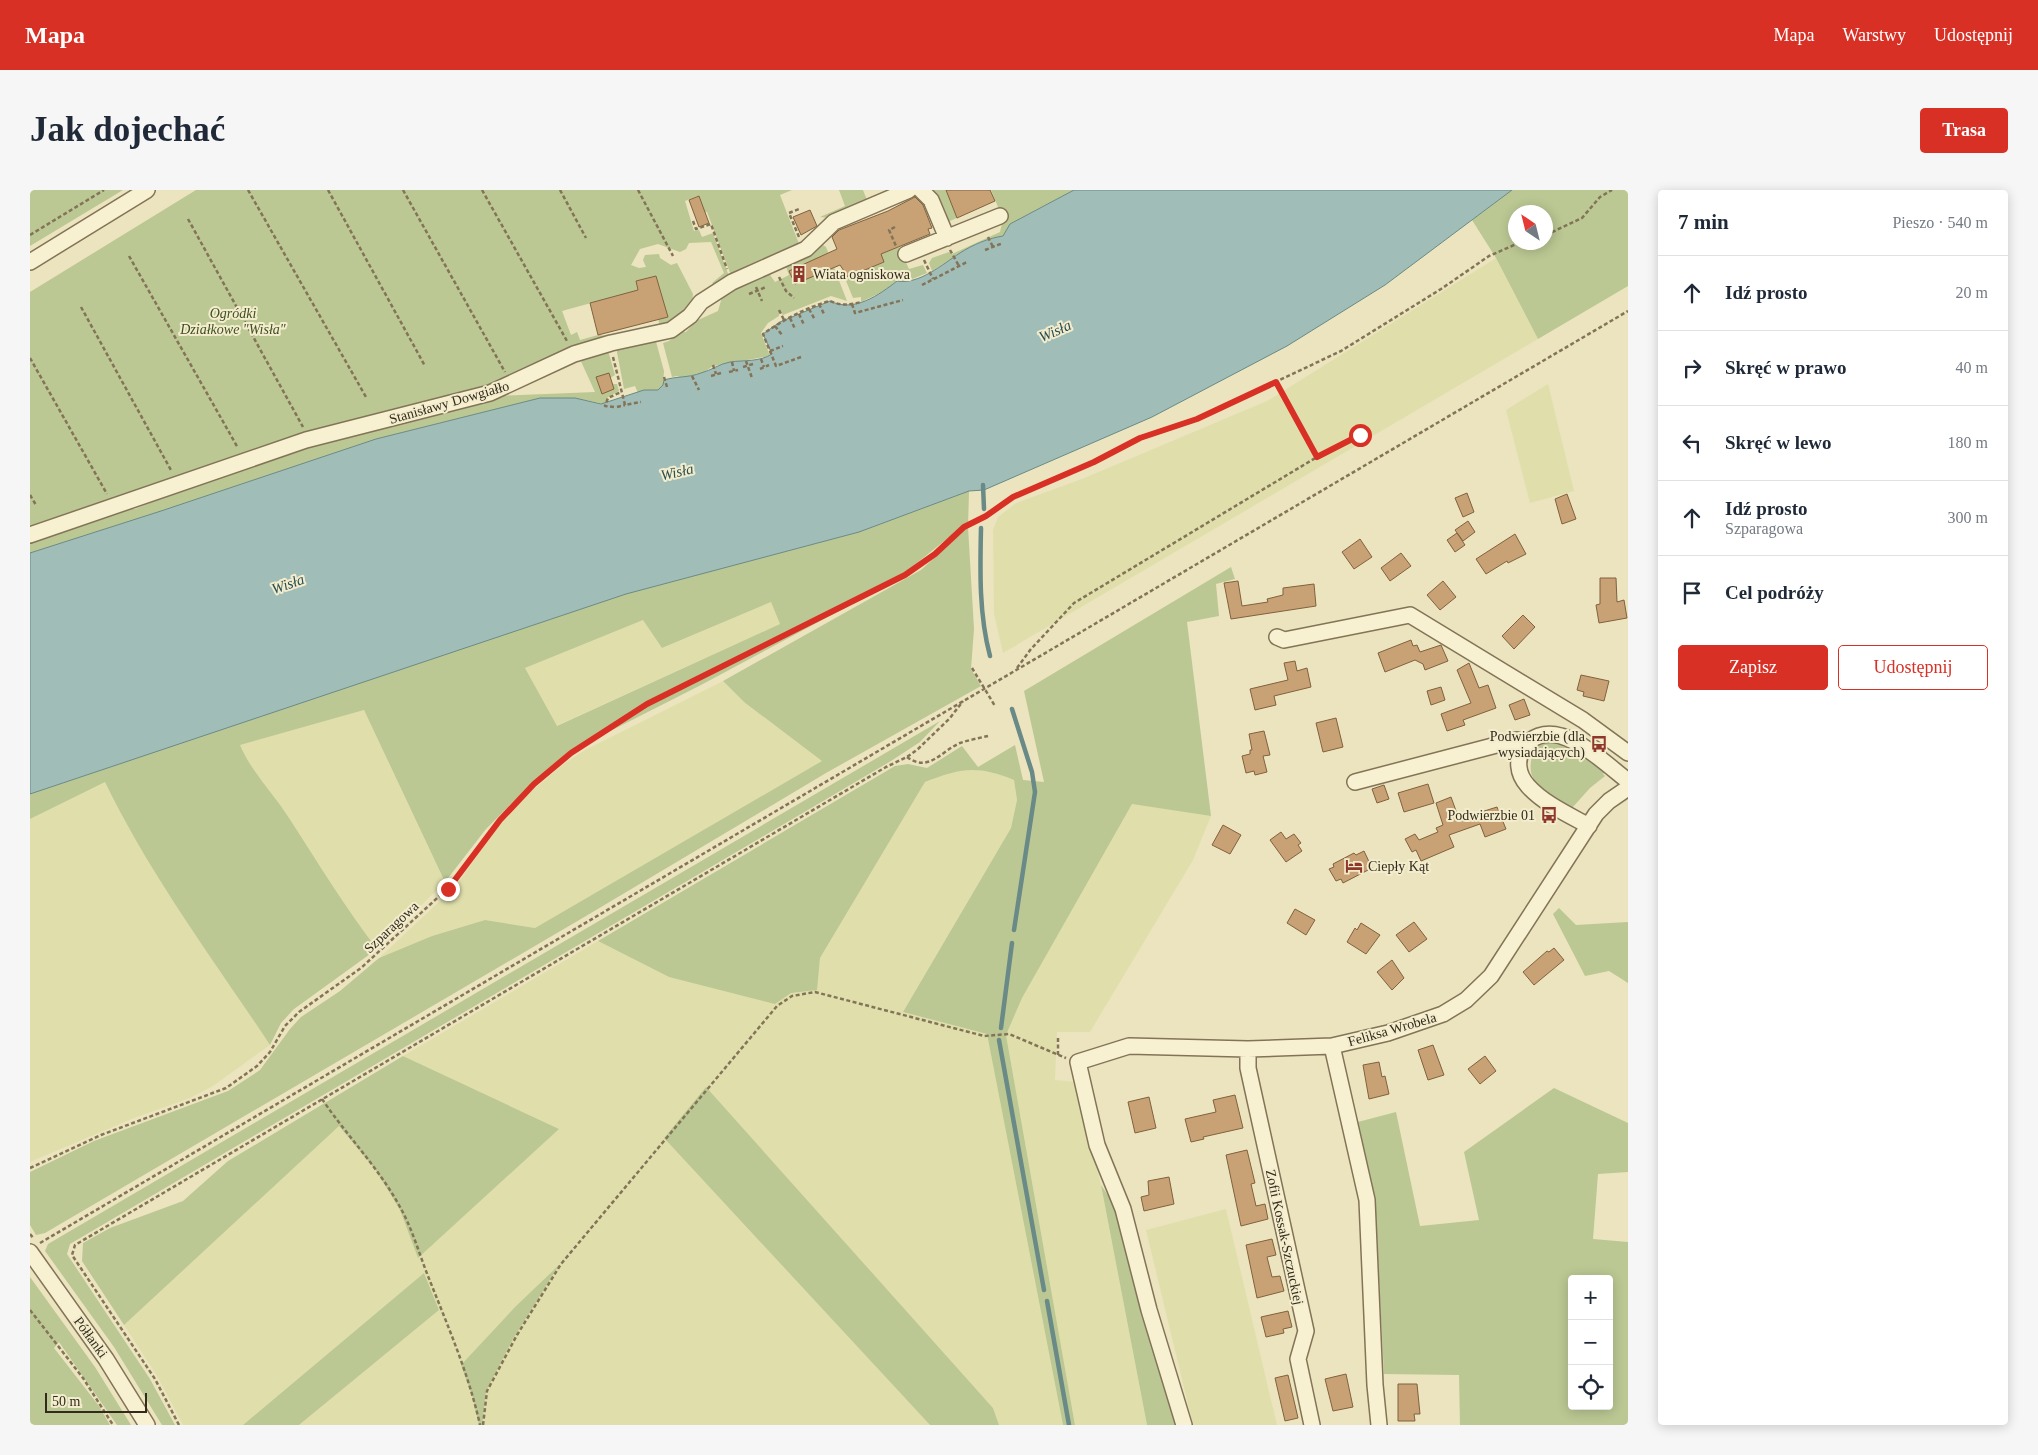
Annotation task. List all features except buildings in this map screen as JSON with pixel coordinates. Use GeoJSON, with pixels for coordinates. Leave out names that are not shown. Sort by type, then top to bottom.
{"type":"FeatureCollection","features":[{"type":"Feature","properties":{"kind":"street"},"geometry":{"type":"LineString","coordinates":[[30,262],[147,190]]}},
{"type":"Feature","properties":{"kind":"street","name":"Stanisławy Dowgiałło"},"geometry":{"type":"LineString","coordinates":[[244,454],[305,433],[374,424],[503,389],[574,354],[611,343],[672,330],[690,316],[701,302],[732,282],[804,250],[834,222],[909,190]]}},
{"type":"Feature","properties":{"kind":"street"},"geometry":{"type":"LineString","coordinates":[[921,190],[931,200],[947,238]]}},
{"type":"Feature","properties":{"kind":"street"},"geometry":{"type":"LineString","coordinates":[[901,251],[947,238],[1000,216]]}},
{"type":"Feature","properties":{"kind":"street"},"geometry":{"type":"LineString","coordinates":[[30,535],[114,507],[244,454]]}},
{"type":"Feature","properties":{"kind":"street"},"geometry":{"type":"LineString","coordinates":[[1277,637],[1284,640],[1410,615],[1583,720],[1628,753]]}},
{"type":"Feature","properties":{"kind":"street"},"geometry":{"type":"LineString","coordinates":[[1589,826],[1528,786],[1520,767],[1520,756],[1526,744],[1544,733],[1565,737],[1628,781]]}},
{"type":"Feature","properties":{"kind":"street"},"geometry":{"type":"LineString","coordinates":[[1355,782],[1517,740],[1526,744]]}},
{"type":"Feature","properties":{"kind":"street","name":"Feliksa Wrobela"},"geometry":{"type":"LineString","coordinates":[[1078,1062],[1129,1046],[1248,1049],[1332,1046],[1388,1033],[1429,1020],[1456,1007],[1476,992],[1501,962],[1602,807],[1628,788]]}},
{"type":"Feature","properties":{"kind":"street"},"geometry":{"type":"LineString","coordinates":[[1332,1046],[1367,1200],[1375,1385],[1379,1425]]}},
{"type":"Feature","properties":{"kind":"street","name":"Zofii Kossak-Szczuckiej"},"geometry":{"type":"LineString","coordinates":[[1248,1049],[1248,1068],[1306,1331],[1298,1360],[1312,1425]]}},
{"type":"Feature","properties":{"kind":"street"},"geometry":{"type":"LineString","coordinates":[[1078,1062],[1096,1145],[1123,1209],[1149,1310],[1184,1425]]}},
{"type":"Feature","properties":{"kind":"street","name":"Półłanki"},"geometry":{"type":"LineString","coordinates":[[33,1248],[110,1364],[147,1425]]}},
{"type":"Feature","properties":{"kind":"path"},"geometry":{"type":"LineString","coordinates":[[30,236],[104,190]]}},
{"type":"Feature","properties":{"kind":"path"},"geometry":{"type":"LineString","coordinates":[[248,190],[366,397]]}},
{"type":"Feature","properties":{"kind":"path"},"geometry":{"type":"LineString","coordinates":[[328,190],[426,366]]}},
{"type":"Feature","properties":{"kind":"path"},"geometry":{"type":"LineString","coordinates":[[403,190],[507,375]]}},
{"type":"Feature","properties":{"kind":"path"},"geometry":{"type":"LineString","coordinates":[[482,190],[567,342]]}},
{"type":"Feature","properties":{"kind":"path"},"geometry":{"type":"LineString","coordinates":[[560,190],[586,238]]}},
{"type":"Feature","properties":{"kind":"path"},"geometry":{"type":"LineString","coordinates":[[638,190],[673,256]]}},
{"type":"Feature","properties":{"kind":"path"},"geometry":{"type":"LineString","coordinates":[[1553,232],[1582,218],[1600,197],[1612,190]]}},
{"type":"Feature","properties":{"kind":"path"},"geometry":{"type":"LineString","coordinates":[[794,226],[789,213],[799,209]]}},
{"type":"Feature","properties":{"kind":"path"},"geometry":{"type":"LineString","coordinates":[[188,219],[305,433]]}},
{"type":"Feature","properties":{"kind":"path"},"geometry":{"type":"LineString","coordinates":[[693,221],[696,229],[710,224],[732,282]]}},
{"type":"Feature","properties":{"kind":"path"},"geometry":{"type":"LineString","coordinates":[[894,228],[889,230],[901,251]]}},
{"type":"Feature","properties":{"kind":"path"},"geometry":{"type":"LineString","coordinates":[[989,239],[993,246]]}},
{"type":"Feature","properties":{"kind":"path"},"geometry":{"type":"LineString","coordinates":[[985,250],[1002,242]]}},
{"type":"Feature","properties":{"kind":"path","name":"Szparagowa"},"geometry":{"type":"LineString","coordinates":[[30,1168],[101,1135],[226,1088],[243,1076],[270,1052],[285,1026],[299,1012],[361,968],[448,889],[500,820],[534,784],[571,753],[647,704],[905,575],[935,554],[964,527],[986,516],[1026,490],[1086,466],[1140,438],[1197,419],[1341,351],[1441,289],[1488,256],[1508,248]]}},
{"type":"Feature","properties":{"kind":"path"},"geometry":{"type":"LineString","coordinates":[[129,256],[244,454]]}},
{"type":"Feature","properties":{"kind":"path"},"geometry":{"type":"LineString","coordinates":[[954,257],[959,266]]}},
{"type":"Feature","properties":{"kind":"path"},"geometry":{"type":"LineString","coordinates":[[922,285],[967,262]]}},
{"type":"Feature","properties":{"kind":"path"},"geometry":{"type":"LineString","coordinates":[[929,272],[933,279]]}},
{"type":"Feature","properties":{"kind":"path"},"geometry":{"type":"LineString","coordinates":[[780,277],[786,292],[794,298]]}},
{"type":"Feature","properties":{"kind":"path"},"geometry":{"type":"LineString","coordinates":[[749,294],[766,287]]}},
{"type":"Feature","properties":{"kind":"path"},"geometry":{"type":"LineString","coordinates":[[852,304],[856,313],[903,300]]}},
{"type":"Feature","properties":{"kind":"path"},"geometry":{"type":"LineString","coordinates":[[801,357],[776,366],[763,334],[784,320],[819,304],[830,301],[837,304],[861,302]]}},
{"type":"Feature","properties":{"kind":"path"},"geometry":{"type":"LineString","coordinates":[[819,304],[824,314]]}},
{"type":"Feature","properties":{"kind":"path"},"geometry":{"type":"LineString","coordinates":[[81,307],[174,475]]}},
{"type":"Feature","properties":{"kind":"path"},"geometry":{"type":"LineString","coordinates":[[810,309],[815,320]]}},
{"type":"Feature","properties":{"kind":"path"},"geometry":{"type":"LineString","coordinates":[[779,310],[784,320]]}},
{"type":"Feature","properties":{"kind":"path"},"geometry":{"type":"LineString","coordinates":[[33,1248],[1628,311]]}},
{"type":"Feature","properties":{"kind":"path"},"geometry":{"type":"LineString","coordinates":[[799,314],[804,325]]}},
{"type":"Feature","properties":{"kind":"path"},"geometry":{"type":"LineString","coordinates":[[790,318],[795,329]]}},
{"type":"Feature","properties":{"kind":"path"},"geometry":{"type":"LineString","coordinates":[[775,326],[782,335]]}},
{"type":"Feature","properties":{"kind":"path"},"geometry":{"type":"LineString","coordinates":[[611,343],[625,405]]}},
{"type":"Feature","properties":{"kind":"path"},"geometry":{"type":"LineString","coordinates":[[771,353],[783,346]]}},
{"type":"Feature","properties":{"kind":"path"},"geometry":{"type":"LineString","coordinates":[[30,358],[114,507]]}},
{"type":"Feature","properties":{"kind":"path"},"geometry":{"type":"LineString","coordinates":[[761,359],[764,367]]}},
{"type":"Feature","properties":{"kind":"path"},"geometry":{"type":"LineString","coordinates":[[746,361],[752,378]]}},
{"type":"Feature","properties":{"kind":"path"},"geometry":{"type":"LineString","coordinates":[[732,362],[734,370]]}},
{"type":"Feature","properties":{"kind":"path"},"geometry":{"type":"LineString","coordinates":[[743,367],[753,364]]}},
{"type":"Feature","properties":{"kind":"path"},"geometry":{"type":"LineString","coordinates":[[713,365],[716,374]]}},
{"type":"Feature","properties":{"kind":"path"},"geometry":{"type":"LineString","coordinates":[[760,369],[769,365]]}},
{"type":"Feature","properties":{"kind":"path"},"geometry":{"type":"LineString","coordinates":[[729,372],[738,370]]}},
{"type":"Feature","properties":{"kind":"path"},"geometry":{"type":"LineString","coordinates":[[711,376],[721,372]]}},
{"type":"Feature","properties":{"kind":"path"},"geometry":{"type":"LineString","coordinates":[[692,376],[699,390]]}},
{"type":"Feature","properties":{"kind":"path"},"geometry":{"type":"LineString","coordinates":[[664,377],[667,387]]}},
{"type":"Feature","properties":{"kind":"path"},"geometry":{"type":"LineString","coordinates":[[1276,382],[1317,457]]}},
{"type":"Feature","properties":{"kind":"path"},"geometry":{"type":"LineString","coordinates":[[622,392],[608,398],[605,406],[615,407],[641,402]]}},
{"type":"Feature","properties":{"kind":"path"},"geometry":{"type":"LineString","coordinates":[[1016,670],[1031,649],[1074,603],[1317,457],[1360,435]]}},
{"type":"Feature","properties":{"kind":"path"},"geometry":{"type":"LineString","coordinates":[[30,495],[36,505]]}},
{"type":"Feature","properties":{"kind":"path"},"geometry":{"type":"LineString","coordinates":[[972,668],[994,706]]}},
{"type":"Feature","properties":{"kind":"path"},"geometry":{"type":"LineString","coordinates":[[179,1425],[154,1379],[76,1261],[72,1250],[75,1244],[886,767],[907,757],[950,718],[963,700]]}},
{"type":"Feature","properties":{"kind":"path"},"geometry":{"type":"LineString","coordinates":[[907,757],[919,764],[928,763],[960,743],[988,736]]}},
{"type":"Feature","properties":{"kind":"path"},"geometry":{"type":"LineString","coordinates":[[482,1425],[487,1391],[517,1335],[561,1264],[777,1006],[792,996],[815,992],[984,1036],[1009,1034],[1039,1048],[1078,1062]]}},
{"type":"Feature","properties":{"kind":"path"},"geometry":{"type":"LineString","coordinates":[[1058,1036],[1058,1055]]}},
{"type":"Feature","properties":{"kind":"path"},"geometry":{"type":"LineString","coordinates":[[322,1099],[336,1120],[376,1168],[401,1208],[462,1362],[482,1425]]}},
{"type":"Feature","properties":{"kind":"path"},"geometry":{"type":"LineString","coordinates":[[30,1310],[83,1378],[113,1425]]}},
{"type":"Feature","properties":{"kind":"green space"},"geometry":{"type":"Polygon","coordinates":[[[30,190],[123,190],[30,246],[30,190]]]}},
{"type":"Feature","properties":{"kind":"green space","name":"Ogródki Działkowe \"Wisła\""},"geometry":{"type":"Polygon","coordinates":[[[196,190],[792,190],[780,195],[801,249],[732,278],[707,212],[705,212],[698,196],[685,201],[694,231],[699,230],[702,237],[713,233],[730,279],[716,286],[712,283],[724,273],[711,242],[689,243],[686,249],[680,252],[658,244],[640,249],[631,265],[639,268],[646,267],[643,260],[645,255],[659,254],[660,258],[671,265],[677,263],[693,294],[692,307],[661,329],[658,319],[668,317],[656,277],[636,281],[639,298],[620,295],[562,311],[571,335],[577,332],[580,340],[598,335],[610,336],[514,378],[30,530],[30,292],[196,190]]]}},
{"type":"Feature","properties":{"kind":"green space"},"geometry":{"type":"Polygon","coordinates":[[[839,190],[863,190],[867,200],[830,218],[820,217],[845,206],[839,190]]]}},
{"type":"Feature","properties":{"kind":"green space"},"geometry":{"type":"Polygon","coordinates":[[[931,190],[946,190],[957,218],[945,223],[931,190]]]}},
{"type":"Feature","properties":{"kind":"green space"},"geometry":{"type":"Polygon","coordinates":[[[991,190],[1074,190],[1010,224],[1004,236],[975,245],[932,271],[929,263],[932,258],[949,252],[952,254],[1000,232],[1003,219],[991,190]]]}},
{"type":"Feature","properties":{"kind":"green space"},"geometry":{"type":"Polygon","coordinates":[[[1512,190],[1628,190],[1628,286],[1538,339],[1496,258],[1472,220],[1512,190]]]}},
{"type":"Feature","properties":{"kind":"green space"},"geometry":{"type":"Polygon","coordinates":[[[823,245],[826,247],[847,301],[831,296],[783,315],[779,310],[779,316],[768,323],[761,333],[770,356],[713,366],[703,373],[683,378],[672,377],[663,343],[669,341],[681,331],[686,332],[696,321],[718,311],[724,290],[768,272],[775,282],[789,275],[785,264],[815,247],[823,245]]]}},
{"type":"Feature","properties":{"kind":"green space"},"geometry":{"type":"Polygon","coordinates":[[[899,247],[909,269],[923,265],[927,273],[905,282],[897,281],[882,292],[861,302],[861,297],[853,298],[842,271],[845,270],[849,277],[884,262],[881,254],[899,247]]]}},
{"type":"Feature","properties":{"kind":"green space"},"geometry":{"type":"Polygon","coordinates":[[[1496,258],[1538,339],[1003,653],[994,614],[993,530],[998,517],[1016,503],[1082,479],[1267,401],[1496,258]]]}},
{"type":"Feature","properties":{"kind":"green space"},"geometry":{"type":"Polygon","coordinates":[[[655,338],[664,371],[663,385],[658,390],[638,393],[635,386],[624,389],[616,347],[655,338]]]}},
{"type":"Feature","properties":{"kind":"green space"},"geometry":{"type":"Polygon","coordinates":[[[607,347],[615,375],[610,378],[613,384],[617,384],[619,391],[608,397],[604,404],[575,398],[540,398],[376,439],[30,553],[30,540],[121,513],[127,509],[135,509],[243,465],[496,396],[595,392],[579,357],[607,347]]]}},
{"type":"Feature","properties":{"kind":"green space"},"geometry":{"type":"Polygon","coordinates":[[[1548,384],[1574,491],[1530,503],[1506,410],[1548,384]]]}},
{"type":"Feature","properties":{"kind":"green space"},"geometry":{"type":"Polygon","coordinates":[[[969,491],[968,527],[974,629],[971,669],[981,686],[826,773],[45,1233],[36,1235],[30,1225],[30,1172],[94,1141],[228,1091],[260,1070],[301,1017],[340,991],[379,958],[432,936],[485,920],[535,928],[822,761],[744,702],[723,681],[921,570],[966,529],[948,538],[893,582],[701,685],[569,752],[526,789],[486,829],[445,882],[364,710],[240,745],[257,774],[283,809],[377,949],[294,1009],[281,1023],[270,1045],[162,883],[105,782],[30,819],[30,794],[626,594],[859,532],[969,491]],[[771,602],[662,648],[643,620],[525,668],[557,726],[780,624],[771,602]]]}},
{"type":"Feature","properties":{"kind":"green space"},"geometry":{"type":"Polygon","coordinates":[[[1231,567],[1235,579],[1216,584],[1219,616],[1187,622],[1211,816],[1132,804],[1022,998],[1006,1035],[1075,1425],[1063,1425],[987,1034],[903,1012],[1011,828],[1017,800],[1014,780],[990,772],[969,770],[959,771],[925,782],[820,958],[817,990],[791,993],[775,1004],[669,977],[598,941],[895,766],[908,764],[927,768],[962,746],[978,767],[1015,745],[1023,780],[1044,782],[1024,691],[1231,567]]]}},
{"type":"Feature","properties":{"kind":"green space"},"geometry":{"type":"Polygon","coordinates":[[[771,602],[780,624],[556,726],[525,668],[643,619],[662,648],[771,602]]]}},
{"type":"Feature","properties":{"kind":"green space"},"geometry":{"type":"Polygon","coordinates":[[[723,681],[744,702],[823,761],[535,928],[485,920],[432,936],[379,958],[455,887],[494,832],[527,795],[565,763],[585,750],[723,681]]]}},
{"type":"Feature","properties":{"kind":"green space"},"geometry":{"type":"Polygon","coordinates":[[[364,710],[445,882],[377,949],[347,911],[287,816],[258,779],[239,745],[364,710]]]}},
{"type":"Feature","properties":{"kind":"green space"},"geometry":{"type":"Polygon","coordinates":[[[940,721],[920,742],[891,761],[70,1244],[67,1254],[150,1379],[175,1425],[162,1425],[114,1347],[45,1251],[48,1244],[940,721]]]}},
{"type":"Feature","properties":{"kind":"green space"},"geometry":{"type":"Polygon","coordinates":[[[1549,740],[1559,742],[1605,772],[1603,774],[1605,776],[1590,788],[1572,808],[1543,790],[1533,778],[1531,762],[1534,751],[1541,742],[1549,740]]]}},
{"type":"Feature","properties":{"kind":"green space"},"geometry":{"type":"Polygon","coordinates":[[[956,770],[989,770],[1014,780],[1017,800],[1011,828],[903,1012],[987,1034],[1063,1425],[999,1425],[993,1408],[706,1088],[664,1138],[930,1425],[482,1425],[485,1391],[513,1339],[557,1267],[516,1306],[462,1365],[479,1425],[299,1425],[439,1310],[424,1273],[243,1425],[183,1425],[157,1376],[124,1325],[339,1125],[375,1169],[400,1210],[418,1257],[558,1129],[403,1056],[598,941],[669,977],[791,993],[816,990],[820,958],[925,782],[956,770]]]}},
{"type":"Feature","properties":{"kind":"green space"},"geometry":{"type":"Polygon","coordinates":[[[105,781],[122,816],[166,890],[270,1045],[213,1086],[190,1098],[134,1118],[30,1162],[30,819],[105,781]]]}},
{"type":"Feature","properties":{"kind":"green space"},"geometry":{"type":"Polygon","coordinates":[[[1132,803],[1211,816],[1193,860],[1090,1032],[1057,1032],[1055,1080],[1076,1082],[1101,1185],[1147,1425],[1075,1425],[1006,1035],[1022,998],[1132,803]]]}},
{"type":"Feature","properties":{"kind":"green space"},"geometry":{"type":"Polygon","coordinates":[[[1559,908],[1576,925],[1628,922],[1628,983],[1609,971],[1585,976],[1553,914],[1559,908]]]}},
{"type":"Feature","properties":{"kind":"green space"},"geometry":{"type":"Polygon","coordinates":[[[403,1056],[559,1129],[418,1258],[400,1210],[375,1169],[339,1126],[124,1325],[82,1261],[83,1243],[110,1228],[183,1201],[228,1161],[403,1056]]]}},
{"type":"Feature","properties":{"kind":"green space"},"geometry":{"type":"Polygon","coordinates":[[[706,1087],[993,1408],[999,1425],[930,1425],[664,1138],[706,1087]]]}},
{"type":"Feature","properties":{"kind":"green space"},"geometry":{"type":"Polygon","coordinates":[[[1554,1088],[1628,1123],[1628,1172],[1598,1174],[1593,1239],[1628,1242],[1628,1425],[1460,1425],[1459,1375],[1384,1374],[1375,1204],[1354,1123],[1396,1112],[1420,1226],[1479,1220],[1464,1152],[1554,1088]]]}},
{"type":"Feature","properties":{"kind":"green space"},"geometry":{"type":"Polygon","coordinates":[[[1101,1185],[1115,1206],[1136,1290],[1178,1425],[1147,1425],[1101,1185]]]}},
{"type":"Feature","properties":{"kind":"green space"},"geometry":{"type":"Polygon","coordinates":[[[1226,1209],[1277,1425],[1193,1425],[1146,1230],[1226,1209]]]}},
{"type":"Feature","properties":{"kind":"green space"},"geometry":{"type":"Polygon","coordinates":[[[559,1265],[513,1339],[486,1391],[482,1425],[479,1425],[472,1395],[461,1365],[516,1306],[559,1265]]]}},
{"type":"Feature","properties":{"kind":"green space"},"geometry":{"type":"Polygon","coordinates":[[[424,1273],[439,1310],[299,1425],[243,1425],[424,1273]]]}},
{"type":"Feature","properties":{"kind":"green space"},"geometry":{"type":"Polygon","coordinates":[[[30,1277],[95,1367],[131,1425],[117,1425],[59,1342],[54,1348],[99,1406],[110,1425],[30,1425],[30,1277]]]}},
{"type":"Feature","properties":{"kind":"water","name":"Wisła"},"geometry":{"type":"Polygon","coordinates":[[[1074,190],[1512,190],[1385,285],[1287,346],[1152,417],[984,490],[969,491],[859,532],[626,594],[30,794],[30,553],[376,439],[540,398],[575,398],[601,404],[644,390],[658,390],[663,385],[664,380],[696,375],[730,362],[767,357],[772,354],[763,334],[780,322],[830,301],[848,305],[857,304],[874,297],[897,281],[914,280],[922,277],[970,247],[986,240],[1003,236],[1010,224],[1074,190]]]}},
{"type":"Feature","properties":{"kind":"waterway"},"geometry":{"type":"LineString","coordinates":[[983,485],[984,509]]}},
{"type":"Feature","properties":{"kind":"waterway"},"geometry":{"type":"LineString","coordinates":[[981,528],[982,609],[990,656]]}},
{"type":"Feature","properties":{"kind":"waterway"},"geometry":{"type":"LineString","coordinates":[[1012,709],[1032,772],[1035,792],[1014,930]]}},
{"type":"Feature","properties":{"kind":"waterway"},"geometry":{"type":"LineString","coordinates":[[1001,1028],[1012,943]]}},
{"type":"Feature","properties":{"kind":"waterway"},"geometry":{"type":"LineString","coordinates":[[999,1040],[1044,1290]]}},
{"type":"Feature","properties":{"kind":"waterway"},"geometry":{"type":"LineString","coordinates":[[1047,1301],[1069,1425]]}},
{"type":"Feature","properties":{"kind":"place","name":"Wiata ogniskowa"},"geometry":{"type":"Point","coordinates":[799,274]}},
{"type":"Feature","properties":{"kind":"place","name":"Podwierzbie (dla wysiadających)"},"geometry":{"type":"Point","coordinates":[1599,744]}},
{"type":"Feature","properties":{"kind":"place","name":"Podwierzbie 01"},"geometry":{"type":"Point","coordinates":[1549,815]}},
{"type":"Feature","properties":{"kind":"place","name":"Ciepły Kąt"},"geometry":{"type":"Point","coordinates":[1354,866]}},
{"type":"Feature","properties":{"kind":"route"},"geometry":{"type":"LineString","coordinates":[[448,889],[468,865],[500,820],[534,784],[571,753],[647,704],[867,592],[905,575],[935,554],[964,527],[986,516],[1026,490],[1094,462],[1140,438],[1197,419],[1276,382],[1317,457],[1360,435]]}}]}
